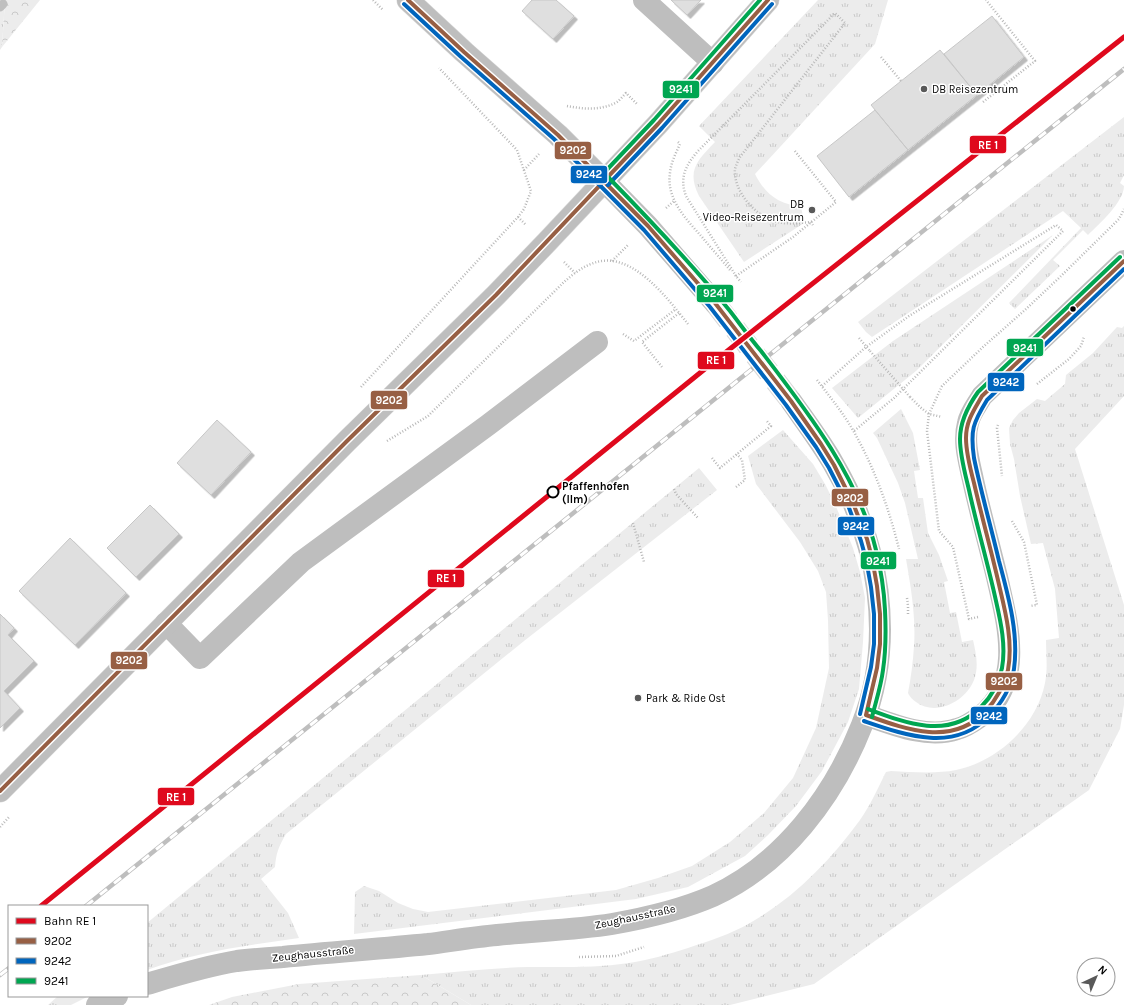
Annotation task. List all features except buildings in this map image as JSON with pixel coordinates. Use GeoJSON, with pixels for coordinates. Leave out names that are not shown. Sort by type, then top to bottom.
{"type":"FeatureCollection","features":[{"type":"Feature","properties":{"kind":"main road"},"geometry":{"type":"LineString","coordinates":[[408,0],[558,135],[648,226],[715,303]]}},
{"type":"Feature","properties":{"kind":"main road"},"geometry":{"type":"LineString","coordinates":[[644,0],[713,63]]}},
{"type":"Feature","properties":{"kind":"main road"},"geometry":{"type":"LineString","coordinates":[[0,790],[352,436],[546,244],[658,124],[768,0]]}},
{"type":"Feature","properties":{"kind":"main road"},"geometry":{"type":"LineString","coordinates":[[866,715],[906,728],[935,733],[957,730],[965,726],[978,717],[995,700],[1006,677],[1010,645],[992,556],[978,505],[968,457],[966,443],[970,416],[982,396],[1124,261]]}},
{"type":"Feature","properties":{"kind":"main road"},"geometry":{"type":"LineString","coordinates":[[166,623],[200,658],[301,562],[488,425],[597,342]]}},
{"type":"Feature","properties":{"kind":"main road","name":"Zeughausstraße"},"geometry":{"type":"LineString","coordinates":[[148,984],[202,968],[238,961],[429,944],[474,937],[568,929],[611,924],[654,916],[714,896],[762,866],[789,842],[827,794],[848,756],[866,715],[877,668],[880,644],[880,614],[877,586],[867,539],[845,485],[821,444],[791,401]]}},
{"type":"Feature","properties":{"kind":"main road"},"geometry":{"type":"LineString","coordinates":[[97,1005],[115,997]]}},
{"type":"Feature","properties":{"kind":"path"},"geometry":{"type":"LineString","coordinates":[[373,0],[384,12]]}},
{"type":"Feature","properties":{"kind":"path"},"geometry":{"type":"LineString","coordinates":[[983,102],[1036,61],[986,0]]}},
{"type":"Feature","properties":{"kind":"path"},"geometry":{"type":"LineString","coordinates":[[736,276],[686,196],[683,176],[687,164],[698,151],[835,13],[845,23],[740,157],[735,168],[736,182],[742,196],[755,210],[773,221],[792,224],[812,224]]}},
{"type":"Feature","properties":{"kind":"path"},"geometry":{"type":"LineString","coordinates":[[881,57],[901,82]]}},
{"type":"Feature","properties":{"kind":"path"},"geometry":{"type":"LineString","coordinates":[[360,388],[518,217],[524,209],[531,191],[517,150],[434,63]]}},
{"type":"Feature","properties":{"kind":"path"},"geometry":{"type":"LineString","coordinates":[[564,106],[582,109],[604,107],[617,102],[626,93]]}},
{"type":"Feature","properties":{"kind":"path"},"geometry":{"type":"LineString","coordinates":[[680,144],[669,173],[672,193],[680,210],[741,282]]}},
{"type":"Feature","properties":{"kind":"path"},"geometry":{"type":"LineString","coordinates":[[736,276],[812,224],[836,202],[794,150]]}},
{"type":"Feature","properties":{"kind":"path"},"geometry":{"type":"LineString","coordinates":[[1009,514],[1024,542],[1037,605],[969,619],[952,547],[939,531],[927,431],[929,414],[942,386],[1060,277],[1119,219],[1124,209]]}},
{"type":"Feature","properties":{"kind":"path"},"geometry":{"type":"LineString","coordinates":[[822,386],[866,347],[909,316],[1056,225],[1063,231],[894,398],[854,431]]}},
{"type":"Feature","properties":{"kind":"path"},"geometry":{"type":"LineString","coordinates":[[575,273],[592,263],[602,261],[620,263],[640,274],[652,283],[688,324]]}},
{"type":"Feature","properties":{"kind":"path"},"geometry":{"type":"LineString","coordinates":[[618,331],[634,341],[676,309]]}},
{"type":"Feature","properties":{"kind":"path"},"geometry":{"type":"LineString","coordinates":[[662,367],[642,342],[679,312]]}},
{"type":"Feature","properties":{"kind":"path"},"geometry":{"type":"LineString","coordinates":[[1032,387],[1069,359],[1081,346],[1085,333]]}},
{"type":"Feature","properties":{"kind":"path"},"geometry":{"type":"LineString","coordinates":[[859,338],[910,397]]}},
{"type":"Feature","properties":{"kind":"path"},"geometry":{"type":"LineString","coordinates":[[817,380],[854,431],[869,460],[892,520],[900,556]]}},
{"type":"Feature","properties":{"kind":"path"},"geometry":{"type":"LineString","coordinates":[[712,458],[720,468],[771,426],[766,420]]}},
{"type":"Feature","properties":{"kind":"path"},"geometry":{"type":"LineString","coordinates":[[999,423],[997,428],[1002,479]]}},
{"type":"Feature","properties":{"kind":"path"},"geometry":{"type":"LineString","coordinates":[[736,487],[745,480],[742,460],[737,454]]}},
{"type":"Feature","properties":{"kind":"path"},"geometry":{"type":"LineString","coordinates":[[674,489],[676,494],[698,518]]}},
{"type":"Feature","properties":{"kind":"path"},"geometry":{"type":"LineString","coordinates":[[633,523],[644,562]]}},
{"type":"Feature","properties":{"kind":"path"},"geometry":{"type":"LineString","coordinates":[[906,592],[908,622]]}},
{"type":"Feature","properties":{"kind":"path"},"geometry":{"type":"LineString","coordinates":[[578,957],[616,956],[646,947]]}},
{"type":"Feature","properties":{"kind":"green space"},"geometry":{"type":"Polygon","coordinates":[[[0,0],[5,0],[2,47],[0,50],[0,0]]]}},
{"type":"Feature","properties":{"kind":"green space"},"geometry":{"type":"Polygon","coordinates":[[[5,0],[40,0],[2,47],[5,0]]]}},
{"type":"Feature","properties":{"kind":"green space"},"geometry":{"type":"Polygon","coordinates":[[[818,0],[888,0],[875,44],[755,174],[768,193],[779,201],[801,206],[804,223],[744,262],[699,196],[695,187],[694,172],[696,166],[699,160],[715,142],[699,126],[818,0]]]}},
{"type":"Feature","properties":{"kind":"green space"},"geometry":{"type":"Polygon","coordinates":[[[1124,117],[1124,175],[1120,183],[1124,186],[1120,199],[1116,206],[1088,235],[1083,230],[1053,260],[1060,266],[1015,309],[1009,303],[1081,228],[1063,211],[872,337],[866,332],[858,322],[1124,117]]]}},
{"type":"Feature","properties":{"kind":"green space"},"geometry":{"type":"Polygon","coordinates":[[[1053,235],[916,371],[858,418],[832,388],[893,341],[1053,235]]]}},
{"type":"Feature","properties":{"kind":"green space"},"geometry":{"type":"Polygon","coordinates":[[[1124,326],[1124,396],[1075,449],[1124,605],[1124,705],[1120,729],[1089,790],[814,984],[730,1005],[471,1005],[421,975],[500,968],[616,965],[651,959],[728,934],[750,923],[782,902],[824,864],[860,820],[871,803],[886,772],[932,772],[956,770],[971,766],[986,759],[1013,739],[1024,727],[1041,698],[1045,683],[1047,662],[1046,640],[1059,638],[1055,589],[1043,543],[1031,544],[1010,444],[1009,428],[1019,413],[1037,399],[1045,401],[1065,384],[1066,375],[1093,353],[1117,327],[1122,328],[1124,326]]]}},
{"type":"Feature","properties":{"kind":"green space"},"geometry":{"type":"Polygon","coordinates":[[[901,409],[913,433],[920,470],[914,471],[918,498],[923,498],[928,533],[939,555],[948,581],[944,582],[950,613],[956,612],[962,642],[973,640],[976,655],[976,675],[970,688],[957,700],[941,707],[932,708],[924,706],[913,700],[908,693],[913,658],[914,613],[906,559],[918,559],[905,503],[898,483],[877,438],[873,433],[901,409]]]}},
{"type":"Feature","properties":{"kind":"green space"},"geometry":{"type":"Polygon","coordinates":[[[783,430],[813,464],[835,504],[853,548],[860,572],[865,598],[859,689],[848,722],[822,771],[796,806],[745,856],[688,887],[636,899],[354,934],[355,892],[364,886],[379,891],[398,903],[413,909],[428,912],[616,890],[658,878],[692,866],[730,842],[764,813],[793,778],[816,728],[829,668],[826,592],[818,571],[800,542],[756,484],[748,456],[783,430]]]}},
{"type":"Feature","properties":{"kind":"green space"},"geometry":{"type":"Polygon","coordinates":[[[699,468],[717,490],[524,641],[286,834],[278,850],[275,867],[261,879],[288,913],[299,938],[242,946],[203,954],[184,958],[148,970],[148,922],[699,468]]]}},
{"type":"Feature","properties":{"kind":"green space"},"geometry":{"type":"Polygon","coordinates":[[[421,975],[471,1005],[209,1005],[232,997],[299,984],[421,975]]]}},
{"type":"Feature","properties":{"kind":"green space"},"geometry":{"type":"Polygon","coordinates":[[[57,997],[87,997],[71,1005],[48,1005],[57,997]]]}},
{"type":"Feature","properties":{"kind":"waterway"},"geometry":{"type":"LineString","coordinates":[[0,7],[3,4]]}},
{"type":"Feature","properties":{"kind":"tunnel"},"geometry":{"type":"LineString","coordinates":[[715,303],[791,401]]}},
{"type":"Feature","properties":{"kind":"railway"},"geometry":{"type":"LineString","coordinates":[[87,905],[1124,69]]}},
{"type":"Feature","properties":{"kind":"railway"},"geometry":{"type":"LineString","coordinates":[[0,975],[8,969]]}},
{"type":"Feature","properties":{"kind":"transit line","name":"9202"},"geometry":{"type":"LineString","coordinates":[[408,0],[558,135],[648,226],[715,303],[791,401],[821,444],[834,465],[853,503],[867,539],[877,586],[880,614],[880,644],[877,668],[866,715]]}},
{"type":"Feature","properties":{"kind":"transit line","name":"9241"},"geometry":{"type":"LineString","coordinates":[[600,177],[654,120],[760,0]]}},
{"type":"Feature","properties":{"kind":"transit line","name":"9202"},"geometry":{"type":"LineString","coordinates":[[0,791],[347,441],[496,295],[658,124],[768,0]]}},
{"type":"Feature","properties":{"kind":"transit line","name":"9242"},"geometry":{"type":"LineString","coordinates":[[404,4],[554,139],[644,230],[710,307],[786,405],[816,447],[829,468],[848,505],[861,541],[871,587],[874,614],[874,644],[871,667],[860,714]]}},
{"type":"Feature","properties":{"kind":"transit line","name":"9242"},"geometry":{"type":"LineString","coordinates":[[608,185],[662,128],[772,4]]}},
{"type":"Feature","properties":{"kind":"transit line"},"geometry":{"type":"LineString","coordinates":[[42,905],[711,364],[1124,37]]}},
{"type":"Feature","properties":{"kind":"transit line","name":"9241"},"geometry":{"type":"LineString","coordinates":[[608,177],[701,276],[730,311],[813,421],[844,470],[857,496],[868,523],[876,550],[885,602],[886,632],[884,662],[881,682],[872,717]]}},
{"type":"Feature","properties":{"kind":"transit line","name":"9241"},"geometry":{"type":"LineString","coordinates":[[868,709],[912,723],[926,726],[941,726],[955,723],[968,717],[985,703],[994,689],[999,679],[1003,660],[1000,618],[964,471],[960,445],[961,426],[968,408],[978,392],[1120,257]]}},
{"type":"Feature","properties":{"kind":"transit line","name":"9202"},"geometry":{"type":"LineString","coordinates":[[866,715],[912,729],[927,732],[943,732],[958,729],[972,723],[985,712],[1000,692],[1008,670],[1010,649],[1008,629],[997,576],[968,460],[966,444],[967,426],[982,396],[1124,261]]}},
{"type":"Feature","properties":{"kind":"transit line","name":"9242"},"geometry":{"type":"LineString","coordinates":[[864,721],[912,735],[929,738],[945,738],[960,734],[975,727],[994,711],[1006,694],[1014,669],[1014,628],[1009,601],[974,458],[972,440],[974,427],[978,415],[987,400],[1124,269]]}},
{"type":"Feature","properties":{"kind":"place","name":"DB Reisezentrum"},"geometry":{"type":"Point","coordinates":[924,89]}},
{"type":"Feature","properties":{"kind":"place","name":"DB Video-Reisezentrum"},"geometry":{"type":"Point","coordinates":[812,210]}},
{"type":"Feature","properties":{"kind":"place","name":"Pfaffenhofen (Ilm)"},"geometry":{"type":"Point","coordinates":[553,492]}},
{"type":"Feature","properties":{"kind":"place","name":"Park & Ride Ost"},"geometry":{"type":"Point","coordinates":[638,698]}}]}
